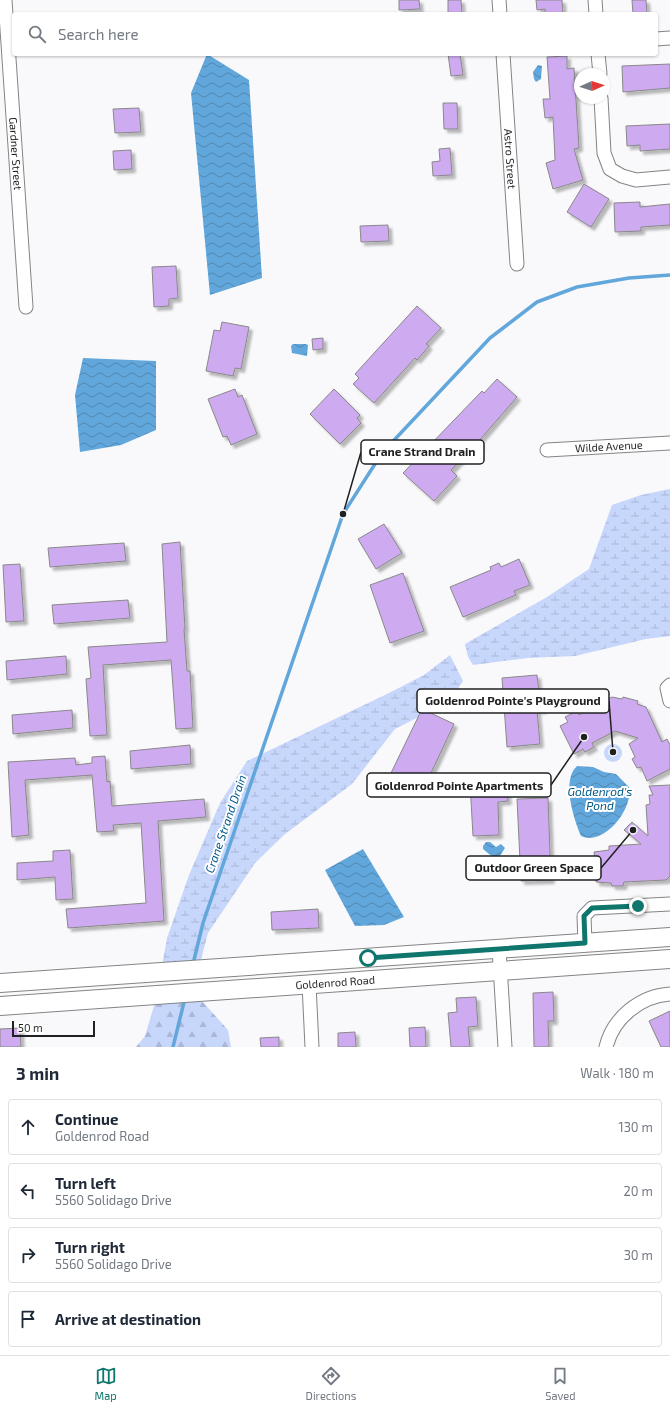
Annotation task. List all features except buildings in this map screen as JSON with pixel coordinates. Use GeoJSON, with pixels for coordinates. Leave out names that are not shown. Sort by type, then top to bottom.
{"type":"FeatureCollection","features":[{"type":"Feature","properties":{"kind":"main road","name":"Goldenrod Road"},"geometry":{"type":"LineString","coordinates":[[0,983],[170,983],[225,978],[312,962],[670,937]]}},
{"type":"Feature","properties":{"kind":"main road"},"geometry":{"type":"LineString","coordinates":[[309,984],[315,977],[328,970],[460,951]]}},
{"type":"Feature","properties":{"kind":"main road","name":"Goldenrod Road"},"geometry":{"type":"LineString","coordinates":[[0,1006],[130,997],[170,983],[225,978],[309,984],[670,959]]}},
{"type":"Feature","properties":{"kind":"street","name":"Gardner Street"},"geometry":{"type":"LineString","coordinates":[[5,0],[26,307]]}},
{"type":"Feature","properties":{"kind":"street"},"geometry":{"type":"LineString","coordinates":[[499,0],[500,12]]}},
{"type":"Feature","properties":{"kind":"street"},"geometry":{"type":"LineString","coordinates":[[595,0],[596,12]]}},
{"type":"Feature","properties":{"kind":"street"},"geometry":{"type":"LineString","coordinates":[[658,39],[670,38]]}},
{"type":"Feature","properties":{"kind":"street","name":"Astro Street"},"geometry":{"type":"LineString","coordinates":[[503,56],[517,264]]}},
{"type":"Feature","properties":{"kind":"street"},"geometry":{"type":"LineString","coordinates":[[598,56],[599,68]]}},
{"type":"Feature","properties":{"kind":"street"},"geometry":{"type":"LineString","coordinates":[[601,104],[604,154],[610,169],[622,176],[636,180],[670,177]]}},
{"type":"Feature","properties":{"kind":"street","name":"Wilde Avenue"},"geometry":{"type":"LineString","coordinates":[[547,450],[670,443]]}},
{"type":"Feature","properties":{"kind":"street"},"geometry":{"type":"LineString","coordinates":[[670,685],[668,688],[670,701]]}},
{"type":"Feature","properties":{"kind":"street"},"geometry":{"type":"LineString","coordinates":[[585,943],[584,916],[592,908],[670,904]]}},
{"type":"Feature","properties":{"kind":"street"},"geometry":{"type":"LineString","coordinates":[[499,949],[505,1047]]}},
{"type":"Feature","properties":{"kind":"street"},"geometry":{"type":"LineString","coordinates":[[309,984],[312,1047]]}},
{"type":"Feature","properties":{"kind":"street"},"geometry":{"type":"LineString","coordinates":[[606,1047],[608,1038],[615,1026],[631,1009],[653,997],[670,994]]}},
{"type":"Feature","properties":{"kind":"green space"},"geometry":{"type":"Polygon","coordinates":[[[670,489],[670,636],[646,639],[575,656],[528,658],[473,665],[468,657],[465,644],[547,597],[589,569],[612,505],[641,495],[670,489]]]}},
{"type":"Feature","properties":{"kind":"green space"},"geometry":{"type":"Polygon","coordinates":[[[450,655],[463,681],[450,701],[395,729],[352,784],[285,834],[255,863],[208,933],[199,967],[162,966],[167,938],[189,875],[220,803],[247,761],[424,675],[450,655]]]}},
{"type":"Feature","properties":{"kind":"green space"},"geometry":{"type":"Polygon","coordinates":[[[613,744],[619,747],[622,753],[619,759],[613,762],[607,759],[604,753],[607,747],[613,744]]]}},
{"type":"Feature","properties":{"kind":"green space"},"geometry":{"type":"Polygon","coordinates":[[[159,989],[192,990],[228,1030],[231,1047],[136,1047],[145,1036],[159,989]]]}},
{"type":"Feature","properties":{"kind":"water"},"geometry":{"type":"Polygon","coordinates":[[[206,56],[210,56],[249,80],[262,278],[210,295],[191,93],[206,56]]]}},
{"type":"Feature","properties":{"kind":"water"},"geometry":{"type":"Polygon","coordinates":[[[538,65],[542,66],[541,79],[536,82],[533,72],[538,65]]]}},
{"type":"Feature","properties":{"kind":"water"},"geometry":{"type":"Polygon","coordinates":[[[293,344],[308,345],[307,356],[292,353],[291,346],[293,344]]]}},
{"type":"Feature","properties":{"kind":"water"},"geometry":{"type":"Polygon","coordinates":[[[83,358],[156,361],[156,430],[121,445],[80,452],[75,395],[83,358]]]}},
{"type":"Feature","properties":{"kind":"water","name":"Goldenrod's Pond"},"geometry":{"type":"Polygon","coordinates":[[[577,766],[593,767],[604,772],[616,774],[629,787],[627,805],[622,815],[616,824],[599,836],[590,838],[581,836],[572,811],[569,790],[570,781],[572,772],[577,766]]]}},
{"type":"Feature","properties":{"kind":"water"},"geometry":{"type":"Polygon","coordinates":[[[486,842],[490,842],[496,847],[501,844],[505,848],[498,859],[495,859],[483,849],[486,842]]]}},
{"type":"Feature","properties":{"kind":"water"},"geometry":{"type":"Polygon","coordinates":[[[363,849],[404,917],[384,925],[355,926],[325,870],[363,849]]]}},
{"type":"Feature","properties":{"kind":"waterway","name":"Crane Strand Drain"},"geometry":{"type":"LineString","coordinates":[[193,964],[203,923],[343,514],[382,453],[490,338],[537,302],[577,287],[629,278],[670,275]]}},
{"type":"Feature","properties":{"kind":"waterway","name":"Crane Strand Drain"},"geometry":{"type":"LineString","coordinates":[[173,1047],[185,998]]}},
{"type":"Feature","properties":{"kind":"place","name":"Crane Strand Drain"},"geometry":{"type":"Point","coordinates":[343,514]}},
{"type":"Feature","properties":{"kind":"place","name":"Goldenrod Pointe Apartments"},"geometry":{"type":"Point","coordinates":[584,737]}},
{"type":"Feature","properties":{"kind":"place","name":"Goldenrod Pointe's Playground"},"geometry":{"type":"Point","coordinates":[613,752]}},
{"type":"Feature","properties":{"kind":"place","name":"Outdoor Green Space"},"geometry":{"type":"Point","coordinates":[633,830]}},
{"type":"Feature","properties":{"kind":"route"},"geometry":{"type":"LineString","coordinates":[[368,958],[585,943],[584,916],[592,908],[638,906]]}}]}
